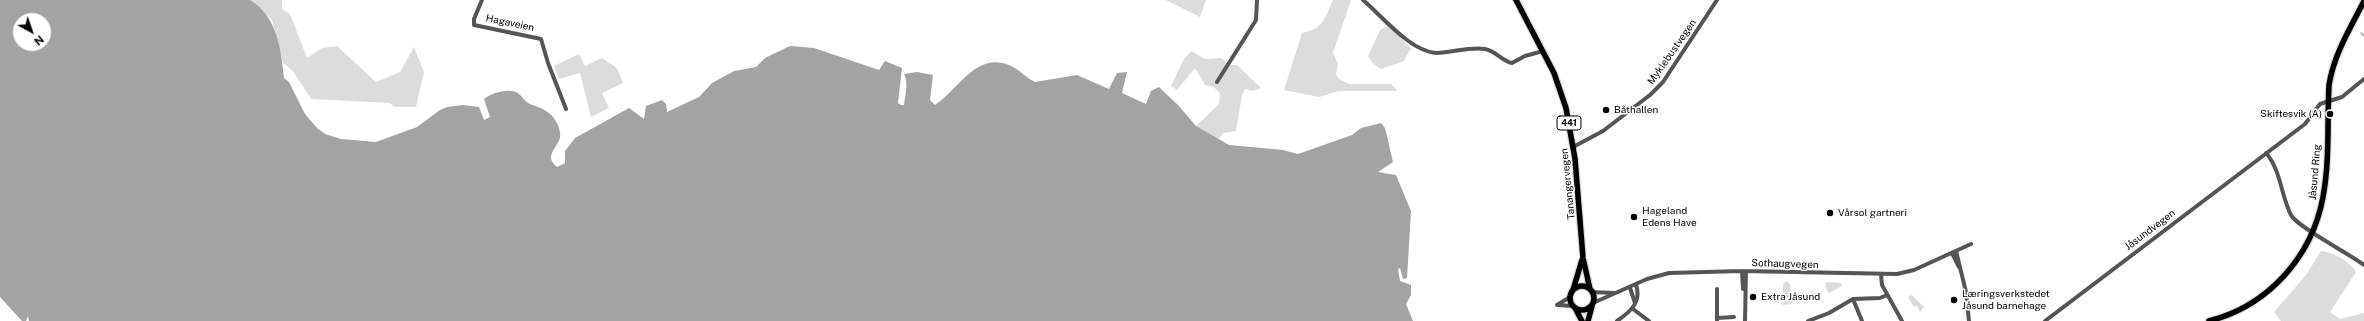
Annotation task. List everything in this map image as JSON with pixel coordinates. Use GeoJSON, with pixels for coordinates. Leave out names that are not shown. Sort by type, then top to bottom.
{"type":"FeatureCollection","features":[{"type":"Feature","properties":{"kind":"main road","name":"Tanangervegen"},"geometry":{"type":"LineString","coordinates":[[1516,0],[1543,52],[1563,98],[1573,147],[1579,193],[1583,258],[1591,290]]}},
{"type":"Feature","properties":{"kind":"main road","name":"Jåsund Ring"},"geometry":{"type":"LineString","coordinates":[[2209,321],[2240,309],[2269,291],[2292,266],[2313,232],[2324,188],[2328,103],[2332,68],[2336,56],[2364,1]]}},
{"type":"Feature","properties":{"kind":"main road","name":"Tanangervegen"},"geometry":{"type":"LineString","coordinates":[[1573,290],[1583,258]]}},
{"type":"Feature","properties":{"kind":"main road"},"geometry":{"type":"LineString","coordinates":[[1573,290],[1583,286],[1591,290]]}},
{"type":"Feature","properties":{"kind":"main road","name":"441"},"geometry":{"type":"LineString","coordinates":[[1570,297],[1573,290]]}},
{"type":"Feature","properties":{"kind":"main road","name":"441"},"geometry":{"type":"LineString","coordinates":[[1588,321],[1592,304],[1591,290]]}},
{"type":"Feature","properties":{"kind":"main road"},"geometry":{"type":"LineString","coordinates":[[1570,297],[1582,321]]}},
{"type":"Feature","properties":{"kind":"main road"},"geometry":{"type":"LineString","coordinates":[[1574,307],[1582,310],[1592,304]]}},
{"type":"Feature","properties":{"kind":"street","name":"Hagaveien"},"geometry":{"type":"LineString","coordinates":[[482,0],[474,18],[474,25],[541,39],[548,63],[566,109]]}},
{"type":"Feature","properties":{"kind":"street"},"geometry":{"type":"LineString","coordinates":[[1217,82],[1256,20],[1257,0]]}},
{"type":"Feature","properties":{"kind":"street"},"geometry":{"type":"LineString","coordinates":[[1363,0],[1411,45],[1424,50],[1436,53],[1482,49],[1492,51],[1512,63],[1525,56],[1543,52]]}},
{"type":"Feature","properties":{"kind":"street","name":"Myklebustvegen"},"geometry":{"type":"LineString","coordinates":[[1573,147],[1603,130],[1650,96],[1667,76],[1717,0]]}},
{"type":"Feature","properties":{"kind":"street","name":"Jåsundvegen"},"geometry":{"type":"LineString","coordinates":[[2046,321],[2305,124],[2320,104],[2328,103],[2342,97],[2364,80]]}},
{"type":"Feature","properties":{"kind":"street"},"geometry":{"type":"LineString","coordinates":[[2266,153],[2271,160],[2292,216],[2297,223],[2364,265]]}},
{"type":"Feature","properties":{"kind":"street","name":"Sothaugvegen"},"geometry":{"type":"LineString","coordinates":[[1592,304],[1618,292],[1669,273],[1744,271],[1881,274],[1914,270],[1971,244]]}},
{"type":"Feature","properties":{"kind":"street"},"geometry":{"type":"LineString","coordinates":[[1954,252],[1961,271],[1968,321]]}},
{"type":"Feature","properties":{"kind":"street"},"geometry":{"type":"LineString","coordinates":[[1744,271],[1745,321]]}},
{"type":"Feature","properties":{"kind":"street"},"geometry":{"type":"LineString","coordinates":[[1881,274],[1887,295],[1902,321]]}},
{"type":"Feature","properties":{"kind":"street"},"geometry":{"type":"LineString","coordinates":[[1617,321],[1634,307],[1638,297],[1636,285]]}},
{"type":"Feature","properties":{"kind":"street"},"geometry":{"type":"LineString","coordinates":[[1630,288],[1634,307],[1649,321]]}},
{"type":"Feature","properties":{"kind":"street"},"geometry":{"type":"LineString","coordinates":[[1717,289],[1717,319],[1734,317]]}},
{"type":"Feature","properties":{"kind":"street","name":"Sothaugvegen"},"geometry":{"type":"LineString","coordinates":[[1591,290],[1618,292]]}},
{"type":"Feature","properties":{"kind":"street"},"geometry":{"type":"LineString","coordinates":[[1808,321],[1829,313],[1853,299],[1880,298],[1887,295]]}},
{"type":"Feature","properties":{"kind":"street"},"geometry":{"type":"LineString","coordinates":[[1570,297],[1557,305],[1574,307]]}},
{"type":"Feature","properties":{"kind":"street"},"geometry":{"type":"LineString","coordinates":[[1853,299],[1862,321]]}},
{"type":"Feature","properties":{"kind":"shaded area"},"geometry":{"type":"Polygon","coordinates":[[[0,0],[250,0],[259,7],[272,24],[279,45],[284,78],[289,82],[305,114],[317,128],[325,134],[341,139],[376,142],[417,127],[440,110],[447,107],[463,105],[479,107],[484,120],[490,117],[484,99],[496,93],[511,91],[519,94],[528,103],[545,110],[556,121],[560,132],[560,137],[551,158],[557,167],[565,163],[565,151],[575,138],[629,108],[644,119],[646,106],[662,100],[666,104],[667,112],[699,97],[712,83],[734,71],[756,67],[765,58],[790,46],[814,48],[879,70],[885,61],[902,68],[898,103],[901,105],[904,105],[906,89],[904,74],[917,72],[933,75],[930,100],[935,105],[968,74],[977,68],[997,62],[1009,65],[1035,82],[1077,75],[1109,89],[1117,73],[1127,72],[1122,93],[1146,104],[1151,91],[1159,87],[1178,105],[1196,126],[1229,145],[1283,150],[1298,154],[1352,135],[1361,128],[1381,123],[1385,128],[1393,162],[1378,172],[1396,175],[1411,211],[1407,278],[1403,279],[1400,268],[1398,269],[1400,281],[1411,285],[1411,295],[1406,304],[1413,321],[29,321],[28,316],[26,321],[22,321],[0,297],[0,0]]]}},
{"type":"Feature","properties":{"kind":"shaded area"},"geometry":{"type":"Polygon","coordinates":[[[250,0],[282,0],[282,9],[290,14],[307,58],[322,48],[337,46],[376,82],[400,72],[414,47],[424,72],[416,107],[394,107],[390,103],[311,99],[293,71],[283,63],[272,20],[250,0]]]}},
{"type":"Feature","properties":{"kind":"shaded area"},"geometry":{"type":"Polygon","coordinates":[[[1166,0],[1206,0],[1200,17],[1166,0]]]}},
{"type":"Feature","properties":{"kind":"shaded area"},"geometry":{"type":"Polygon","coordinates":[[[1333,0],[1351,0],[1333,53],[1338,64],[1336,74],[1339,79],[1349,84],[1391,84],[1398,91],[1339,91],[1319,97],[1284,90],[1302,33],[1310,31],[1323,22],[1333,0]]]}},
{"type":"Feature","properties":{"kind":"shaded area"},"geometry":{"type":"Polygon","coordinates":[[[1388,26],[1411,48],[1404,61],[1381,69],[1373,64],[1368,56],[1380,30],[1388,26]]]}},
{"type":"Feature","properties":{"kind":"shaded area"},"geometry":{"type":"Polygon","coordinates":[[[1191,51],[1205,59],[1221,58],[1229,65],[1237,65],[1261,88],[1253,91],[1245,89],[1242,95],[1236,131],[1223,133],[1218,140],[1196,126],[1219,104],[1220,94],[1214,87],[1205,85],[1195,68],[1177,90],[1171,86],[1184,59],[1191,51]]]}},
{"type":"Feature","properties":{"kind":"shaded area"},"geometry":{"type":"Polygon","coordinates":[[[579,54],[585,66],[602,58],[617,68],[623,83],[602,93],[609,108],[591,117],[580,73],[559,79],[554,66],[579,54]]]}},
{"type":"Feature","properties":{"kind":"shaded area"},"geometry":{"type":"Polygon","coordinates":[[[2321,251],[2331,253],[2341,258],[2356,272],[2330,312],[2340,319],[2364,313],[2364,321],[2281,321],[2274,312],[2306,275],[2321,251]]]}},
{"type":"Feature","properties":{"kind":"shaded area"},"geometry":{"type":"Polygon","coordinates":[[[1787,281],[1790,284],[1792,304],[1783,305],[1783,284],[1787,281]]]}},
{"type":"Feature","properties":{"kind":"shaded area"},"geometry":{"type":"Polygon","coordinates":[[[1826,282],[1841,283],[1842,286],[1829,293],[1825,286],[1826,282]]]}},
{"type":"Feature","properties":{"kind":"shaded area"},"geometry":{"type":"Polygon","coordinates":[[[1912,295],[1924,307],[1920,312],[1917,306],[1914,307],[1908,297],[1912,295]]]}},
{"type":"Feature","properties":{"kind":"waterway"},"geometry":{"type":"LineString","coordinates":[[2361,33],[2364,36]]}},
{"type":"Feature","properties":{"kind":"place","name":"Båthallen"},"geometry":{"type":"Point","coordinates":[1606,110]}},
{"type":"Feature","properties":{"kind":"place","name":"Skiftesvik (A)"},"geometry":{"type":"Point","coordinates":[2330,114]}},
{"type":"Feature","properties":{"kind":"place","name":"Vårsol gartneri"},"geometry":{"type":"Point","coordinates":[1830,213]}},
{"type":"Feature","properties":{"kind":"place","name":"Hageland Edens Have"},"geometry":{"type":"Point","coordinates":[1634,217]}},
{"type":"Feature","properties":{"kind":"place","name":"Extra Jåsund"},"geometry":{"type":"Point","coordinates":[1753,297]}},
{"type":"Feature","properties":{"kind":"place","name":"Læringsverkstedet Jåsund barnehage"},"geometry":{"type":"Point","coordinates":[1954,300]}}]}
